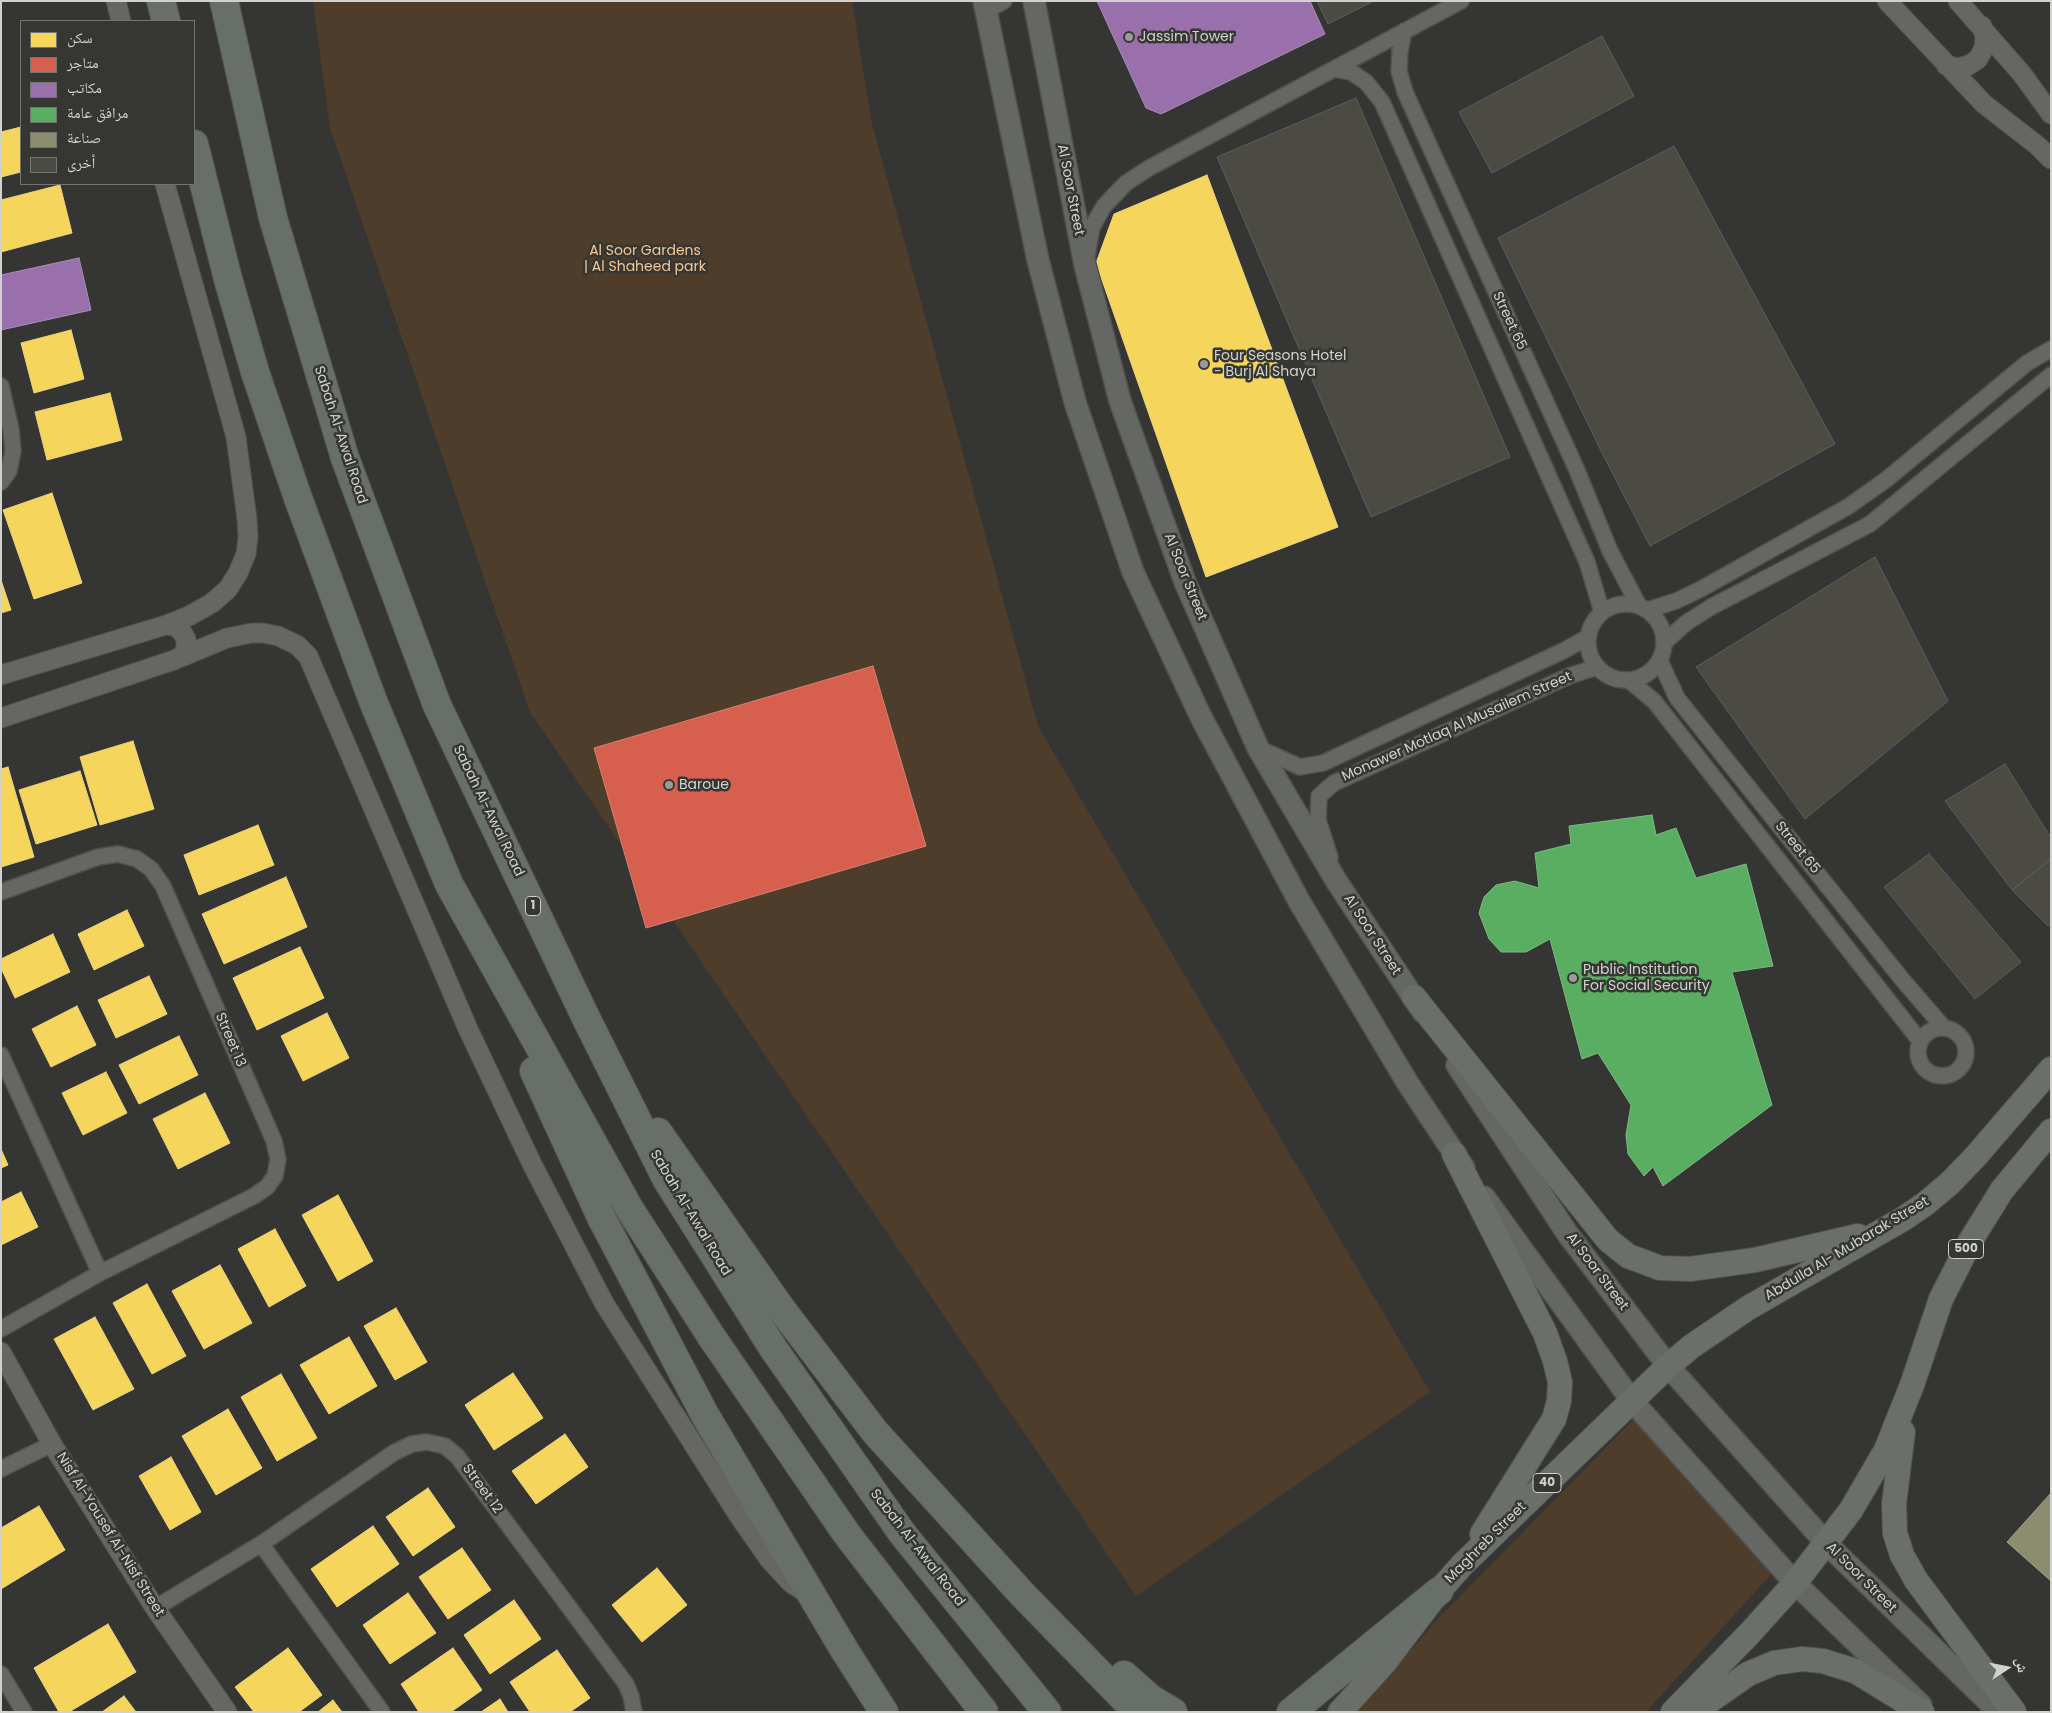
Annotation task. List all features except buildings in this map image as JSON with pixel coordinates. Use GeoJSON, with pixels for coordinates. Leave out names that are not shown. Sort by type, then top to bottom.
{"type":"FeatureCollection","features":[{"type":"Feature","properties":{"kind":"highway"},"geometry":{"type":"LineString","coordinates":[[161,1],[166,20]]}},
{"type":"Feature","properties":{"kind":"highway","name":"Sabah Al-Awal Road"},"geometry":{"type":"LineString","coordinates":[[227,8],[273,218],[345,458],[437,705],[586,1018],[667,1180],[772,1348],[902,1533],[1047,1712]]}},
{"type":"Feature","properties":{"kind":"highway"},"geometry":{"type":"LineString","coordinates":[[195,148],[228,279],[255,372],[295,489],[373,701],[449,884],[601,1217],[705,1415],[845,1651],[884,1712]]}},
{"type":"Feature","properties":{"kind":"highway"},"geometry":{"type":"LineString","coordinates":[[449,884],[629,1208],[711,1336],[846,1533],[984,1712]]}},
{"type":"Feature","properties":{"kind":"highway"},"geometry":{"type":"LineString","coordinates":[[586,1018],[658,1131],[768,1291],[874,1432],[1024,1596],[1137,1712]]}},
{"type":"Feature","properties":{"kind":"highway"},"geometry":{"type":"LineString","coordinates":[[1291,1712],[1439,1590]]}},
{"type":"Feature","properties":{"kind":"highway"},"geometry":{"type":"LineString","coordinates":[[1024,1596],[1064,1622],[1151,1699],[1173,1712]]}},
{"type":"Feature","properties":{"kind":"highway"},"geometry":{"type":"LineString","coordinates":[[845,1651],[894,1712]]}},
{"type":"Feature","properties":{"kind":"main road","name":"Al Soor Street"},"geometry":{"type":"LineString","coordinates":[[1034,1],[1085,265],[1120,401],[1185,582],[1258,748],[1337,882],[1414,997],[1507,1144],[1567,1233],[1668,1366],[1827,1544],[1999,1712]]}},
{"type":"Feature","properties":{"kind":"main road"},"geometry":{"type":"LineString","coordinates":[[992,4],[1038,260],[1075,402],[1134,572],[1201,717],[1299,901],[1407,1082],[1454,1154],[1632,1402],[1795,1582],[1929,1712]]}},
{"type":"Feature","properties":{"kind":"main road"},"geometry":{"type":"LineString","coordinates":[[1414,997],[1608,1240],[1634,1259],[1660,1268],[1690,1269],[1755,1260],[1886,1229]]}},
{"type":"Feature","properties":{"kind":"main road","name":"Abdulla Al- Mubarak Street"},"geometry":{"type":"LineString","coordinates":[[1668,1366],[1692,1346],[1748,1308],[1886,1229],[1925,1204],[1950,1183],[1975,1157],[2051,1069]]}},
{"type":"Feature","properties":{"kind":"main road","name":"500"},"geometry":{"type":"LineString","coordinates":[[1827,1544],[1876,1469],[1898,1422],[1941,1299],[1971,1240],[2002,1190],[2051,1131]]}},
{"type":"Feature","properties":{"kind":"main road"},"geometry":{"type":"LineString","coordinates":[[1454,1154],[1545,1333],[1555,1361],[1560,1387],[1556,1412],[1550,1425],[1462,1565]]}},
{"type":"Feature","properties":{"kind":"main road","name":"Maghreb Street"},"geometry":{"type":"LineString","coordinates":[[1340,1712],[1384,1662],[1439,1590],[1462,1565],[1668,1366]]}},
{"type":"Feature","properties":{"kind":"main road"},"geometry":{"type":"LineString","coordinates":[[1912,1385],[1899,1456],[1894,1504],[1897,1543],[1906,1566],[2014,1712]]}},
{"type":"Feature","properties":{"kind":"main road"},"geometry":{"type":"LineString","coordinates":[[1673,1712],[1750,1633],[1827,1544]]}},
{"type":"Feature","properties":{"kind":"main road"},"geometry":{"type":"LineString","coordinates":[[1694,1712],[1748,1674],[1774,1664],[1802,1659],[1822,1661],[1855,1671],[1922,1712]]}},
{"type":"Feature","properties":{"kind":"street"},"geometry":{"type":"LineString","coordinates":[[116,1],[121,20]]}},
{"type":"Feature","properties":{"kind":"street"},"geometry":{"type":"LineString","coordinates":[[1085,265],[1092,227],[1104,206],[1126,184],[1157,164],[1462,1]]}},
{"type":"Feature","properties":{"kind":"street"},"geometry":{"type":"LineString","coordinates":[[1887,1],[1984,104],[2038,146],[2051,159]]}},
{"type":"Feature","properties":{"kind":"street"},"geometry":{"type":"LineString","coordinates":[[1958,1],[1982,26],[2022,74],[2051,114]]}},
{"type":"Feature","properties":{"kind":"street"},"geometry":{"type":"LineString","coordinates":[[1946,65],[1958,68],[1969,65],[1978,59],[1984,48],[1985,37],[1982,26]]}},
{"type":"Feature","properties":{"kind":"street","name":"Street 65"},"geometry":{"type":"LineString","coordinates":[[1404,31],[1399,71],[1405,92],[1576,468],[1610,551],[1644,608]]}},
{"type":"Feature","properties":{"kind":"street","name":"Street 65"},"geometry":{"type":"LineString","coordinates":[[1334,69],[1351,72],[1366,82],[1382,102],[1588,562],[1602,612]]}},
{"type":"Feature","properties":{"kind":"street"},"geometry":{"type":"LineString","coordinates":[[1,675],[190,616],[228,589],[238,573],[246,554],[248,538],[247,519],[236,437],[164,185]]}},
{"type":"Feature","properties":{"kind":"street"},"geometry":{"type":"LineString","coordinates":[[1644,608],[1660,624],[1665,642],[1660,661],[1652,671],[1642,678],[1630,681],[1612,678],[1597,667],[1588,648],[1588,637],[1596,619],[1602,612],[1620,604],[1644,608],[1676,601],[1849,506],[1887,480],[2027,363],[2051,349]]}},
{"type":"Feature","properties":{"kind":"street"},"geometry":{"type":"LineString","coordinates":[[1665,642],[1686,622],[1711,607],[1870,524],[2051,375]]}},
{"type":"Feature","properties":{"kind":"street"},"geometry":{"type":"LineString","coordinates":[[1,386],[14,451],[9,470],[1,482]]}},
{"type":"Feature","properties":{"kind":"street"},"geometry":{"type":"LineString","coordinates":[[166,625],[175,626],[186,639],[186,648],[182,656],[174,660]]}},
{"type":"Feature","properties":{"kind":"street"},"geometry":{"type":"LineString","coordinates":[[1,718],[174,660],[227,638],[252,633],[278,636],[296,645],[308,656],[468,1029],[532,1164],[604,1303],[658,1391],[768,1559],[796,1588],[812,1595]]}},
{"type":"Feature","properties":{"kind":"street","name":"Monawer Motlaq Al Musailem Street"},"geometry":{"type":"LineString","coordinates":[[1258,748],[1300,767],[1323,763],[1563,651],[1588,637]]}},
{"type":"Feature","properties":{"kind":"street","name":"Street 65"},"geometry":{"type":"LineString","coordinates":[[1660,661],[1677,698],[1901,978],[1944,1028]]}},
{"type":"Feature","properties":{"kind":"street","name":"Monawer Motlaq Al Musailem Street"},"geometry":{"type":"LineString","coordinates":[[1337,882],[1318,820],[1319,796],[1334,783],[1568,676],[1597,667]]}},
{"type":"Feature","properties":{"kind":"street","name":"Street 65"},"geometry":{"type":"LineString","coordinates":[[1630,681],[1654,701],[1920,1041]]}},
{"type":"Feature","properties":{"kind":"street","name":"Street 13"},"geometry":{"type":"LineString","coordinates":[[1,892],[98,857],[118,854],[137,859],[151,869],[163,886],[274,1141],[278,1159],[275,1176],[267,1187],[254,1196],[100,1273],[1,1328]]}},
{"type":"Feature","properties":{"kind":"street"},"geometry":{"type":"LineString","coordinates":[[1944,1028],[1958,1034],[1966,1046],[1964,1062],[1954,1073],[1938,1076],[1925,1070],[1917,1056],[1920,1041],[1930,1031],[1944,1028]]}},
{"type":"Feature","properties":{"kind":"street"},"geometry":{"type":"LineString","coordinates":[[1,1055],[100,1273]]}},
{"type":"Feature","properties":{"kind":"street","name":"Nisf Al-Yousef Al-Nisf Street"},"geometry":{"type":"LineString","coordinates":[[1,1352],[52,1444],[155,1608],[228,1712]]}},
{"type":"Feature","properties":{"kind":"street","name":"Street 12"},"geometry":{"type":"LineString","coordinates":[[155,1608],[261,1544],[395,1452],[412,1444],[427,1442],[445,1446],[457,1456],[626,1684],[632,1696],[634,1712]]}},
{"type":"Feature","properties":{"kind":"street"},"geometry":{"type":"LineString","coordinates":[[1,1469],[52,1444]]}},
{"type":"Feature","properties":{"kind":"street"},"geometry":{"type":"LineString","coordinates":[[261,1544],[382,1712]]}},
{"type":"Feature","properties":{"kind":"street"},"geometry":{"type":"LineString","coordinates":[[1,1674],[24,1712]]}},
{"type":"Feature","properties":{"kind":"green space","name":"Al Soor Gardens | Al Shaheed park"},"geometry":{"type":"Polygon","coordinates":[[[313,1],[852,1],[872,124],[1038,726],[1430,1392],[1136,1596],[530,712],[330,128],[313,1]]]}},
{"type":"Feature","properties":{"kind":"green space"},"geometry":{"type":"Polygon","coordinates":[[[1634,1419],[1774,1571],[1646,1712],[1357,1712],[1438,1619],[1634,1419]]]}},
{"type":"Feature","properties":{"kind":"place","name":"Jassim Tower"},"geometry":{"type":"Point","coordinates":[1129,37]}},
{"type":"Feature","properties":{"kind":"place","name":"Four Seasons Hotel - Burj Al Shaya"},"geometry":{"type":"Point","coordinates":[1204,364]}},
{"type":"Feature","properties":{"kind":"place","name":"Baroue"},"geometry":{"type":"Point","coordinates":[669,785]}},
{"type":"Feature","properties":{"kind":"place","name":"Public Institution For Social Security"},"geometry":{"type":"Point","coordinates":[1573,978]}}]}
